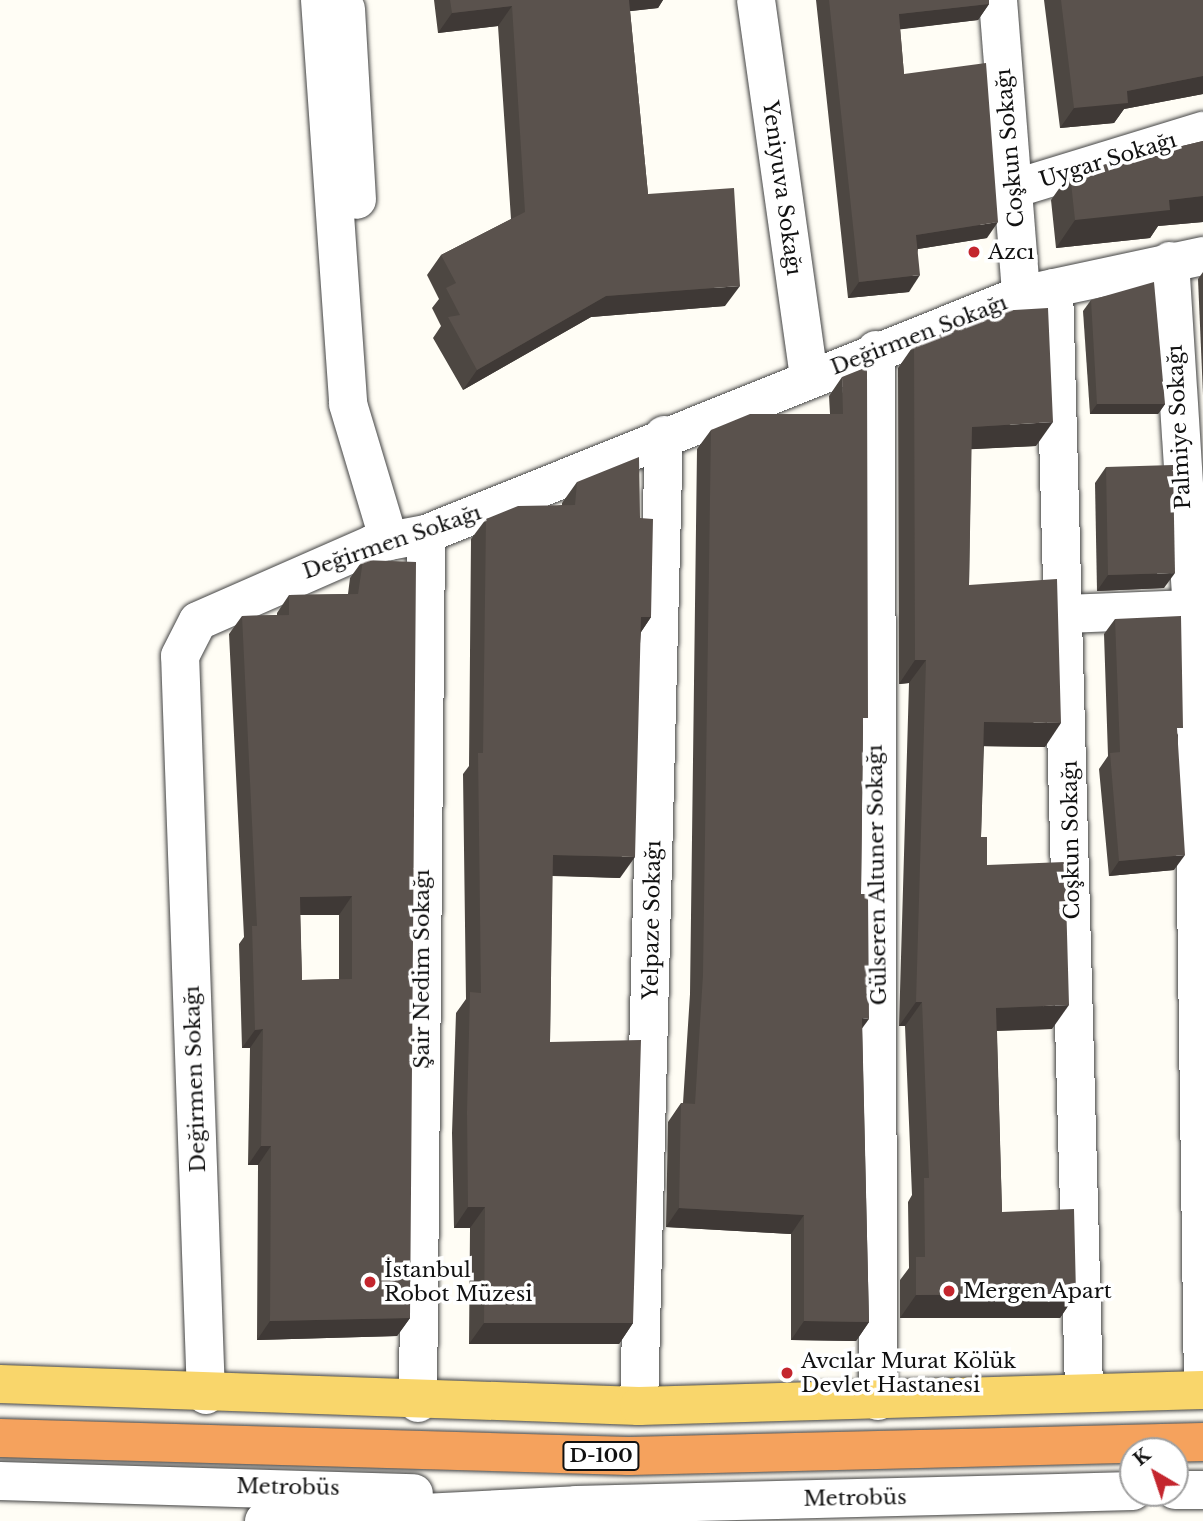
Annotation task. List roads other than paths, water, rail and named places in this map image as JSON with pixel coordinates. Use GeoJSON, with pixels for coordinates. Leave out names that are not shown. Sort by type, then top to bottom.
{"type":"FeatureCollection","features":[{"type":"Feature","properties":{"kind":"highway","name":"D-100"},"geometry":{"type":"LineString","coordinates":[[0,1438],[629,1456],[1203,1441]]}},
{"type":"Feature","properties":{"kind":"main road"},"geometry":{"type":"LineString","coordinates":[[0,1384],[418,1403],[639,1406],[1203,1390]]}},
{"type":"Feature","properties":{"kind":"street"},"geometry":{"type":"LineString","coordinates":[[320,0],[348,404],[375,492]]}},
{"type":"Feature","properties":{"kind":"street"},"geometry":{"type":"LineString","coordinates":[[345,0],[375,492]]}},
{"type":"Feature","properties":{"kind":"street","name":"Yeniyuva Sokağı"},"geometry":{"type":"LineString","coordinates":[[757,0],[809,377]]}},
{"type":"Feature","properties":{"kind":"street","name":"Coşkun Sokağı"},"geometry":{"type":"LineString","coordinates":[[998,0],[1013,189],[1038,292],[1065,614],[1084,1392]]}},
{"type":"Feature","properties":{"kind":"street","name":"Uygar Sokağı"},"geometry":{"type":"LineString","coordinates":[[1013,189],[1203,131]]}},
{"type":"Feature","properties":{"kind":"street","name":"Değirmen Sokağı"},"geometry":{"type":"LineString","coordinates":[[206,1395],[180,656],[198,621],[282,581],[408,538],[876,350],[1038,292],[1186,258]]}},
{"type":"Feature","properties":{"kind":"street","name":"Palmiye Sokağı"},"geometry":{"type":"LineString","coordinates":[[1186,258],[1203,1030],[1203,1390]]}},
{"type":"Feature","properties":{"kind":"street","name":"Gülseren Altuner Sokağı"},"geometry":{"type":"LineString","coordinates":[[876,350],[878,1401]]}},
{"type":"Feature","properties":{"kind":"street","name":"Yelpaze Sokağı"},"geometry":{"type":"LineString","coordinates":[[639,1406],[664,435]]}},
{"type":"Feature","properties":{"kind":"street","name":"Şair Nedim Sokağı"},"geometry":{"type":"LineString","coordinates":[[375,492],[408,538],[418,1403]]}},
{"type":"Feature","properties":{"kind":"street"},"geometry":{"type":"LineString","coordinates":[[1065,614],[1192,609]]}},
{"type":"Feature","properties":{"kind":"street","name":"Metrobüs"},"geometry":{"type":"LineString","coordinates":[[0,1481],[355,1488],[576,1505]]}},
{"type":"Feature","properties":{"kind":"street","name":"Metrobüs"},"geometry":{"type":"LineString","coordinates":[[264,1521],[576,1505],[1119,1492]]}},
{"type":"Feature","properties":{"kind":"place","name":"Azcı"},"geometry":{"type":"Point","coordinates":[974,252]}},
{"type":"Feature","properties":{"kind":"place","name":"İstanbul Robot Müzesi"},"geometry":{"type":"Point","coordinates":[370,1282]}},
{"type":"Feature","properties":{"kind":"place","name":"Mergen Apart"},"geometry":{"type":"Point","coordinates":[949,1291]}},
{"type":"Feature","properties":{"kind":"place","name":"Avcılar Murat Kölük Devlet Hastanesi"},"geometry":{"type":"Point","coordinates":[787,1373]}}]}
